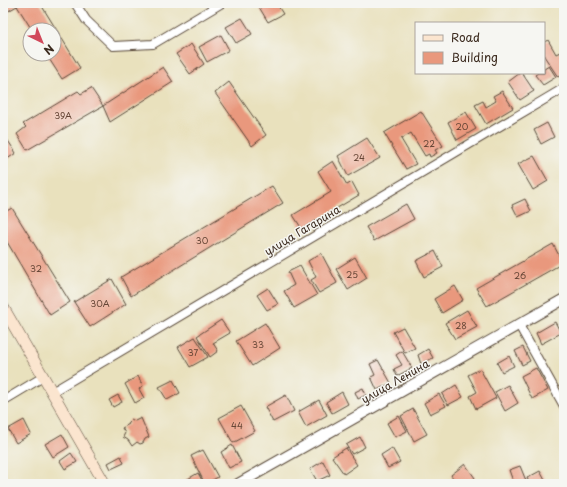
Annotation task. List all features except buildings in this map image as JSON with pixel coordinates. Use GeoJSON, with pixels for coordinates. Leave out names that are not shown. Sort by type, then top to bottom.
{"type":"FeatureCollection","features":[{"type":"Feature","properties":{"kind":"main road"},"geometry":{"type":"LineString","coordinates":[[3,307],[105,484]]}},
{"type":"Feature","properties":{"kind":"street"},"geometry":{"type":"LineString","coordinates":[[75,3],[86,20],[113,46],[153,44],[222,3]]}},
{"type":"Feature","properties":{"kind":"street","name":"улица Гагарина"},"geometry":{"type":"LineString","coordinates":[[52,392],[564,88]]}},
{"type":"Feature","properties":{"kind":"street","name":"улица Ленина"},"geometry":{"type":"LineString","coordinates":[[238,484],[564,299]]}},
{"type":"Feature","properties":{"kind":"street"},"geometry":{"type":"LineString","coordinates":[[519,324],[564,406]]}},
{"type":"Feature","properties":{"kind":"street"},"geometry":{"type":"LineString","coordinates":[[3,401],[43,377]]}}]}
